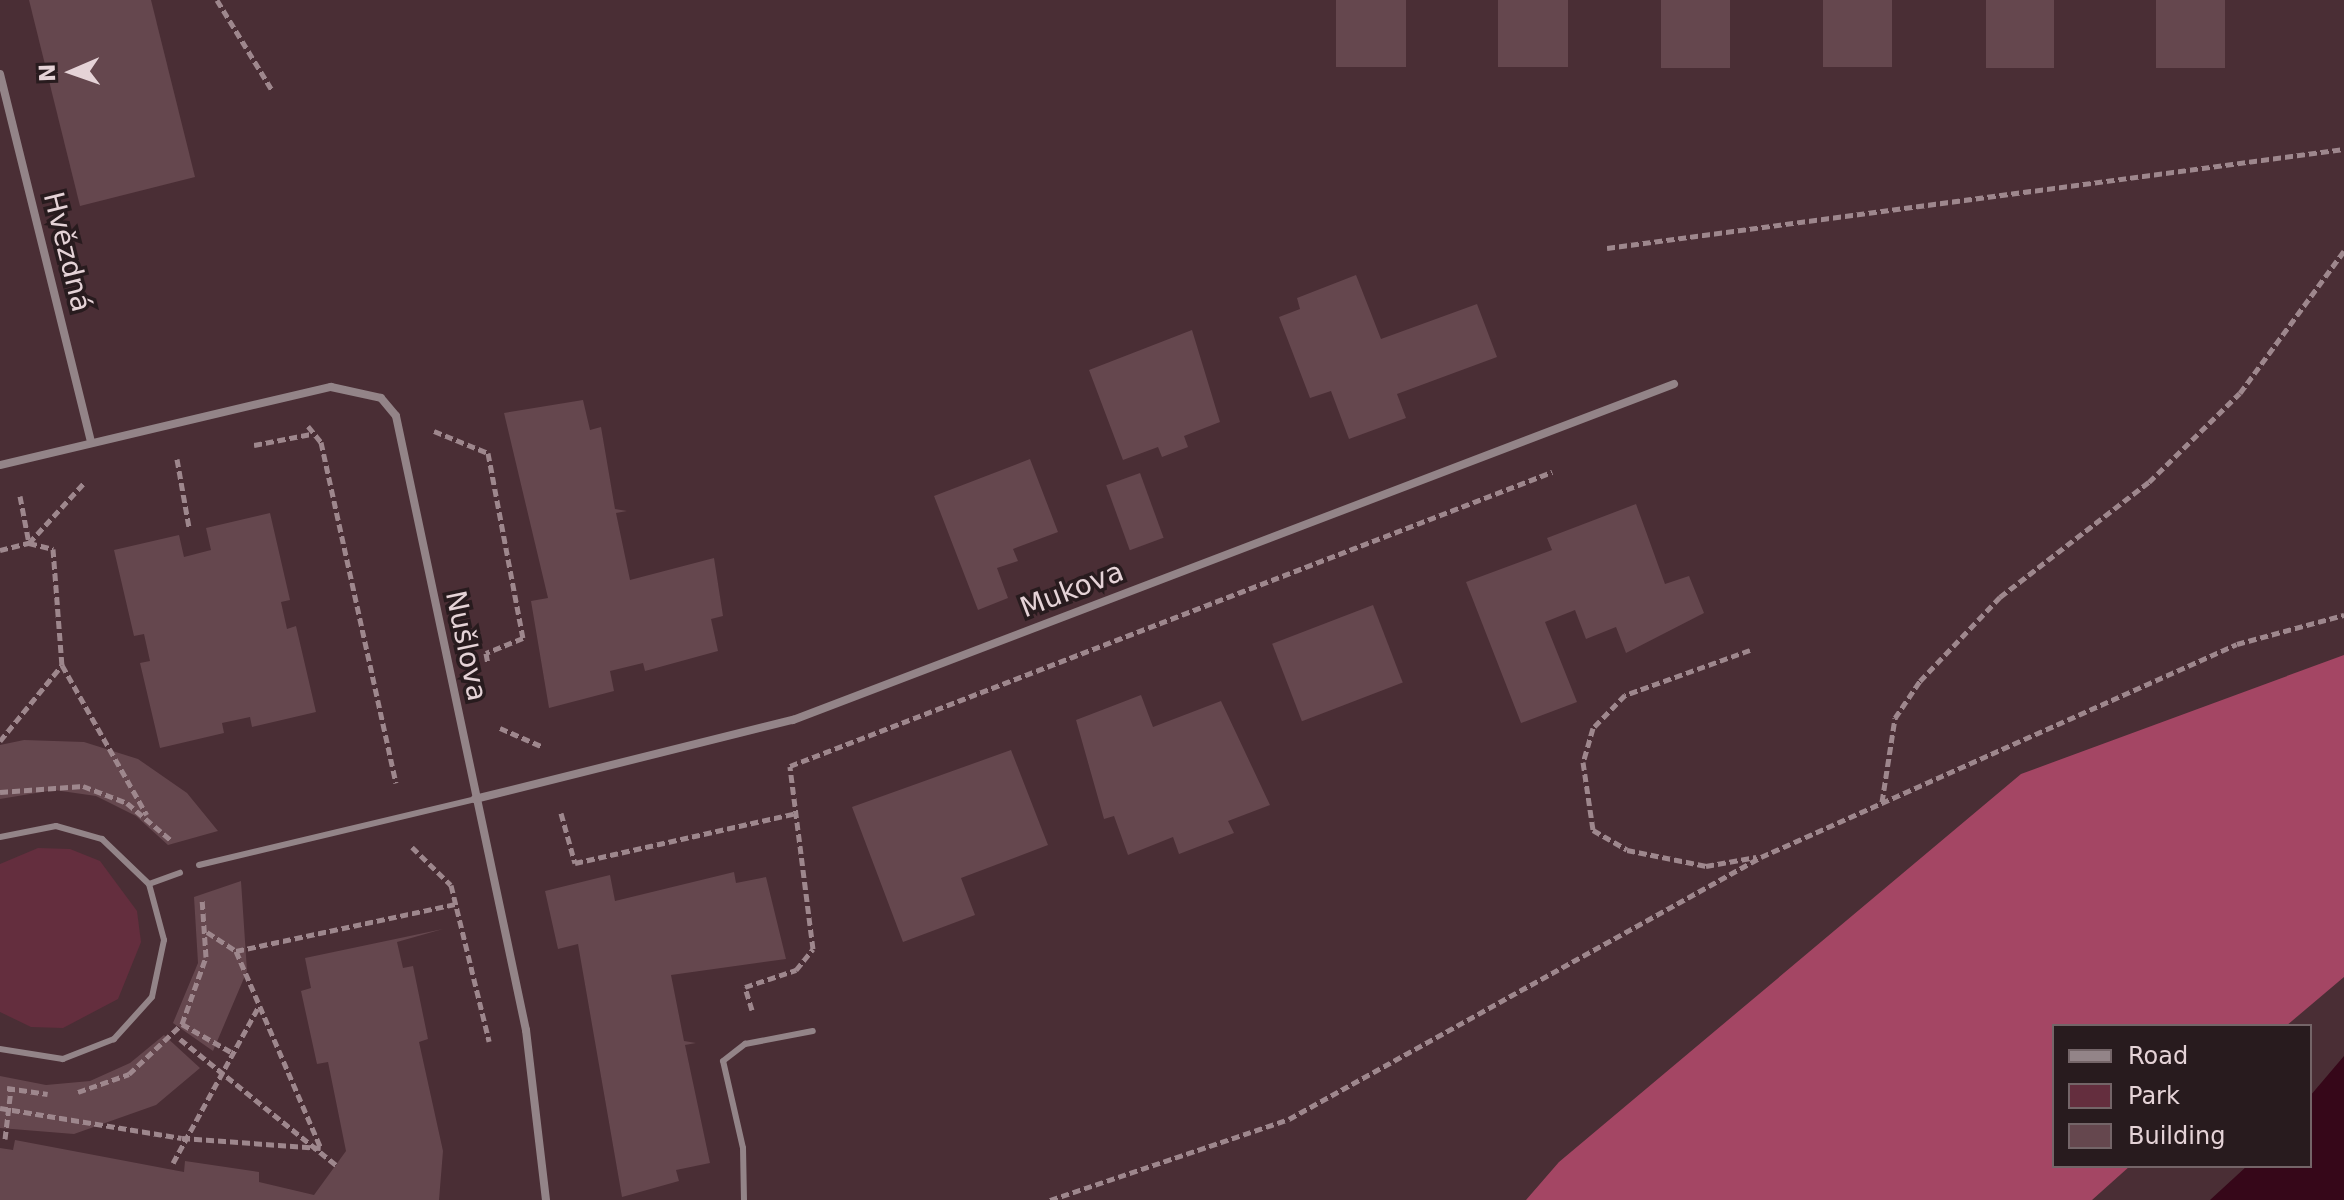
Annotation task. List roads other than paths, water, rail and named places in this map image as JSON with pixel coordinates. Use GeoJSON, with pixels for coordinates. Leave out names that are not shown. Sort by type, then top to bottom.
{"type":"FeatureCollection","features":[{"type":"Feature","properties":{"kind":"street","name":"Hvězdná"},"geometry":{"type":"LineString","coordinates":[[0,74],[91,441]]}},
{"type":"Feature","properties":{"kind":"street","name":"Mukova"},"geometry":{"type":"LineString","coordinates":[[475,799],[553,785],[793,720],[1674,384]]}},
{"type":"Feature","properties":{"kind":"street","name":"Nušlova"},"geometry":{"type":"LineString","coordinates":[[91,441],[331,387],[381,398],[396,416],[526,1030],[546,1200]]}},
{"type":"Feature","properties":{"kind":"street"},"geometry":{"type":"LineString","coordinates":[[0,465],[91,441]]}},
{"type":"Feature","properties":{"kind":"lane"},"geometry":{"type":"LineString","coordinates":[[199,865],[475,799]]}},
{"type":"Feature","properties":{"kind":"lane"},"geometry":{"type":"LineString","coordinates":[[0,837],[39,827],[87,833],[128,858],[149,884],[164,925],[164,955],[152,997],[135,1021],[76,1056],[36,1059],[0,1049]]}},
{"type":"Feature","properties":{"kind":"lane"},"geometry":{"type":"LineString","coordinates":[[149,884],[180,873]]}},
{"type":"Feature","properties":{"kind":"lane"},"geometry":{"type":"LineString","coordinates":[[744,1200],[743,1148],[723,1061],[762,1041],[813,1031]]}}]}
